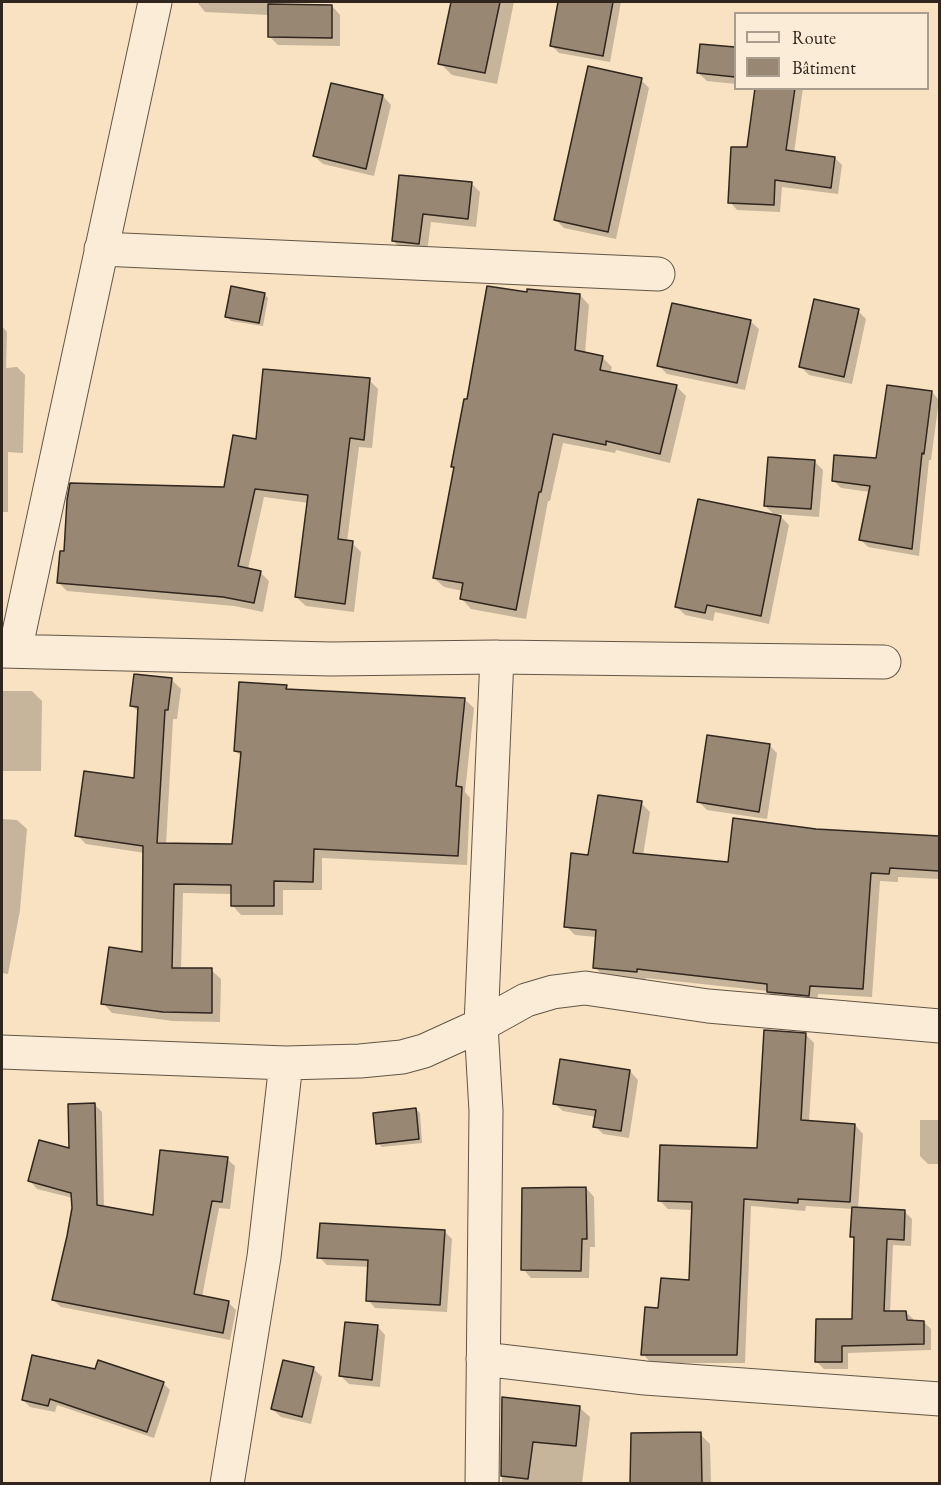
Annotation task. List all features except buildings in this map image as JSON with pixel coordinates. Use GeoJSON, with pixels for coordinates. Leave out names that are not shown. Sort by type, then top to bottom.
{"type":"FeatureCollection","features":[{"type":"Feature","properties":{"kind":"street"},"geometry":{"type":"LineString","coordinates":[[155,2],[101,249],[8,651],[331,659],[497,657],[884,662]]}},
{"type":"Feature","properties":{"kind":"street"},"geometry":{"type":"LineString","coordinates":[[101,249],[658,273]]}},
{"type":"Feature","properties":{"kind":"street"},"geometry":{"type":"LineString","coordinates":[[482,1484],[486,1111],[481,1025],[497,657]]}},
{"type":"Feature","properties":{"kind":"street"},"geometry":{"type":"LineString","coordinates":[[2,1052],[286,1063],[360,1061],[402,1057],[424,1051],[481,1025],[526,1000],[553,992],[585,988],[708,1006],[939,1026]]}},
{"type":"Feature","properties":{"kind":"street"},"geometry":{"type":"LineString","coordinates":[[227,1484],[264,1257],[286,1063]]}},
{"type":"Feature","properties":{"kind":"street"},"geometry":{"type":"LineString","coordinates":[[483,1359],[645,1378],[939,1399]]}}]}
